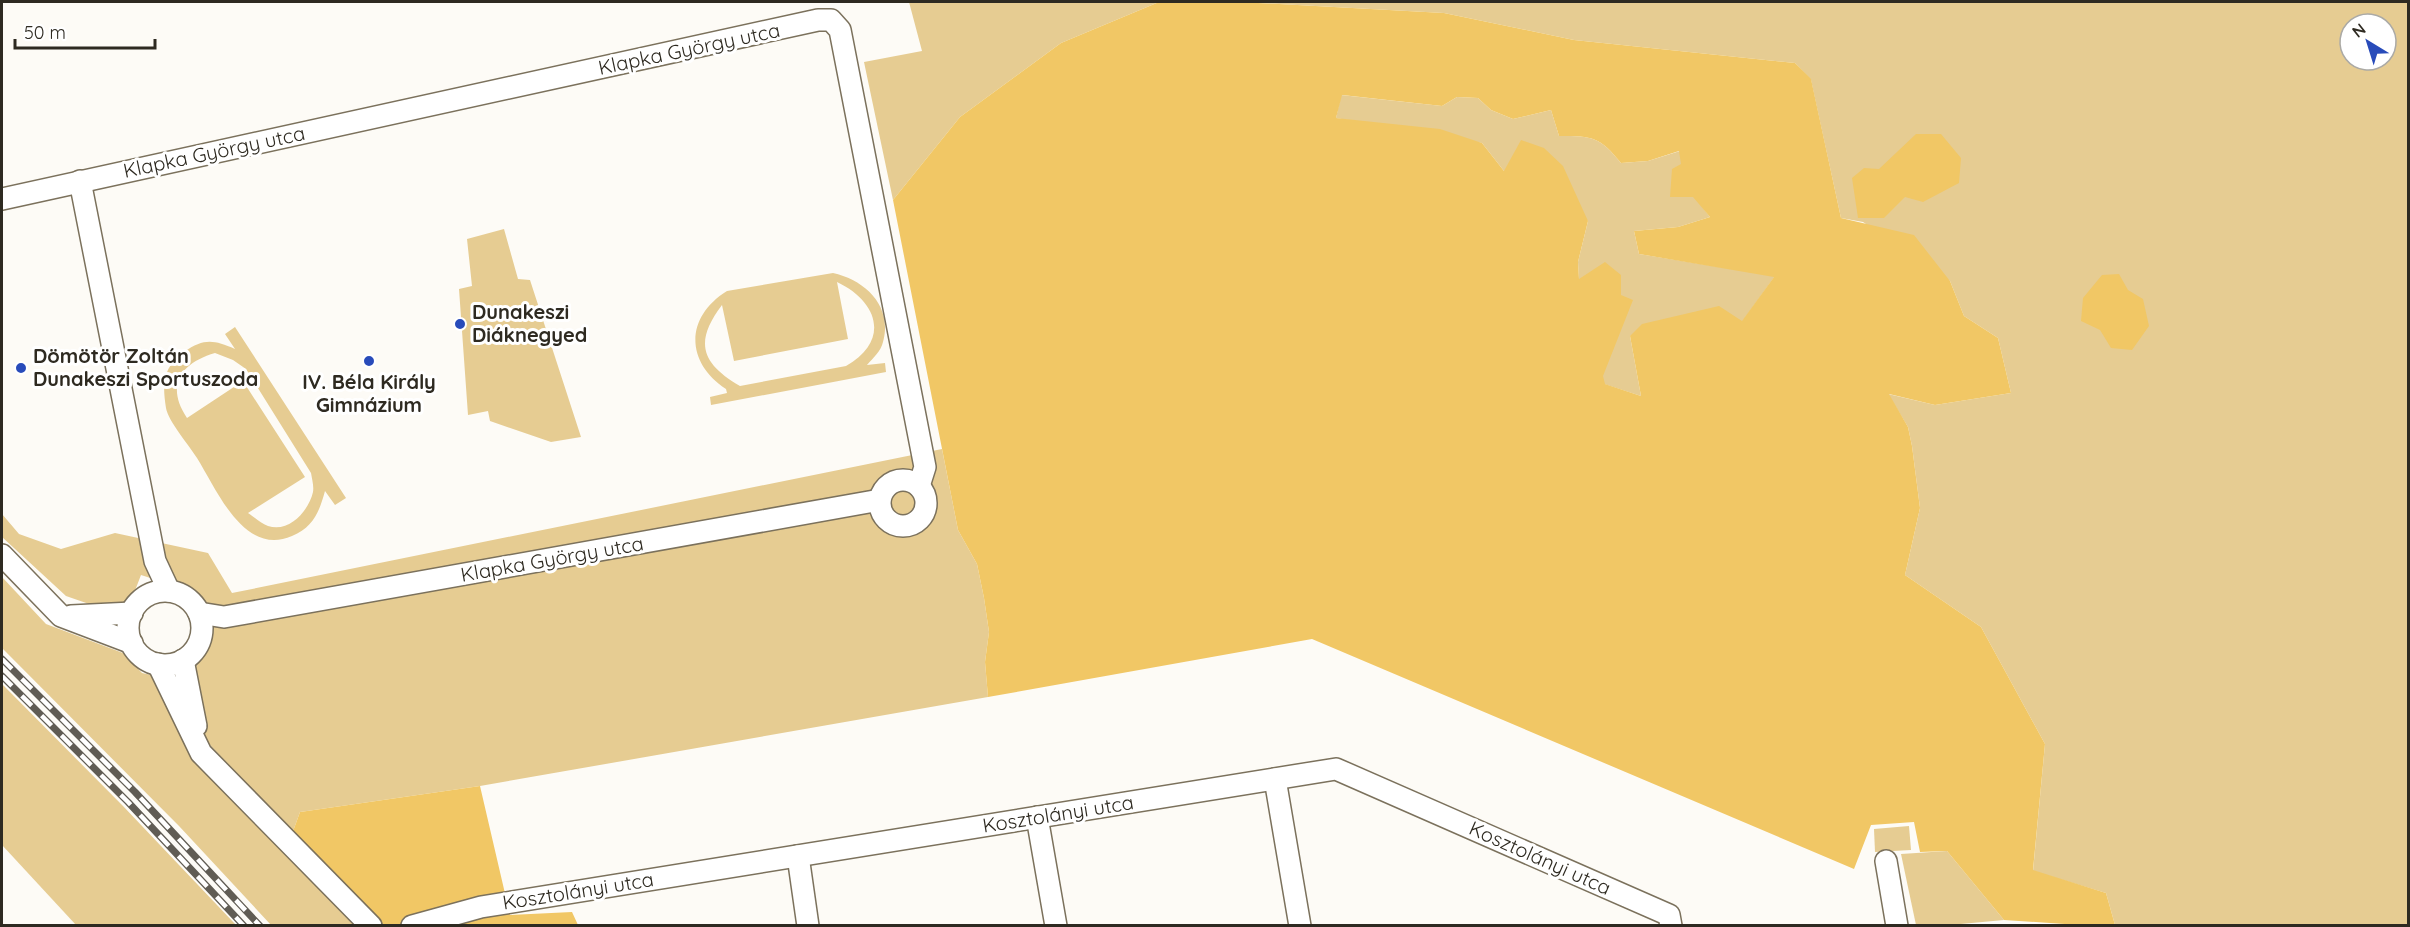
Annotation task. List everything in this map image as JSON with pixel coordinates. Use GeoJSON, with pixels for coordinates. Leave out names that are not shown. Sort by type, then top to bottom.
{"type":"FeatureCollection","features":[{"type":"Feature","properties":{"kind":"street","name":"Klapka György utca"},"geometry":{"type":"LineString","coordinates":[[2,199],[818,20],[831,20],[840,30],[925,467],[919,486],[926,500],[922,515],[910,525],[895,525],[883,515],[880,500],[224,617],[199,613]]}},
{"type":"Feature","properties":{"kind":"street"},"geometry":{"type":"LineString","coordinates":[[80,182],[155,561],[169,591]]}},
{"type":"Feature","properties":{"kind":"street"},"geometry":{"type":"LineString","coordinates":[[880,500],[886,487],[899,480],[906,480],[919,486]]}},
{"type":"Feature","properties":{"kind":"street"},"geometry":{"type":"LineString","coordinates":[[2,555],[61,616],[132,643]]}},
{"type":"Feature","properties":{"kind":"street"},"geometry":{"type":"LineString","coordinates":[[169,591],[182,595],[199,613],[202,634],[198,645],[176,664],[147,662],[132,643],[129,633],[132,613],[145,598],[156,592],[169,591]]}},
{"type":"Feature","properties":{"kind":"street"},"geometry":{"type":"LineString","coordinates":[[61,616],[132,613]]}},
{"type":"Feature","properties":{"kind":"street","name":"Klapka György utca"},"geometry":{"type":"LineString","coordinates":[[202,634],[224,617]]}},
{"type":"Feature","properties":{"kind":"street"},"geometry":{"type":"LineString","coordinates":[[183,660],[201,753]]}},
{"type":"Feature","properties":{"kind":"street"},"geometry":{"type":"LineString","coordinates":[[158,664],[201,753],[371,926]]}},
{"type":"Feature","properties":{"kind":"street","name":"Kosztolányi utca"},"geometry":{"type":"LineString","coordinates":[[412,926],[481,907],[1336,769],[1669,915],[1671,926]]}},
{"type":"Feature","properties":{"kind":"street"},"geometry":{"type":"LineString","coordinates":[[1275,779],[1300,926]]}},
{"type":"Feature","properties":{"kind":"street"},"geometry":{"type":"LineString","coordinates":[[1037,817],[1056,926]]}},
{"type":"Feature","properties":{"kind":"street"},"geometry":{"type":"LineString","coordinates":[[798,856],[808,926]]}},
{"type":"Feature","properties":{"kind":"street"},"geometry":{"type":"LineString","coordinates":[[1886,861],[1897,926]]}},
{"type":"Feature","properties":{"kind":"shaded area"},"geometry":{"type":"Polygon","coordinates":[[[909,2],[1159,2],[1061,43],[960,117],[893,200],[864,62],[922,51],[909,2]]]}},
{"type":"Feature","properties":{"kind":"shaded area"},"geometry":{"type":"Polygon","coordinates":[[[1159,2],[1240,2],[1444,13],[1574,40],[1795,63],[1811,79],[1841,218],[1914,235],[1950,281],[1964,316],[1998,338],[2011,393],[1935,405],[1889,394],[1908,427],[1920,508],[1905,575],[1981,627],[2045,744],[2033,870],[2106,893],[2115,925],[2004,920],[1947,851],[1920,852],[1914,822],[1871,825],[1854,869],[1312,639],[988,697],[985,662],[989,632],[984,598],[977,564],[958,530],[893,200],[960,117],[1061,43],[1159,2]],[[1342,95],[1336,118],[1440,129],[1482,143],[1504,171],[1521,140],[1544,148],[1563,166],[1588,221],[1578,262],[1579,279],[1605,262],[1621,275],[1621,295],[1633,300],[1603,376],[1605,384],[1641,396],[1630,336],[1642,324],[1719,306],[1742,321],[1774,277],[1639,254],[1634,231],[1678,227],[1710,217],[1693,197],[1670,197],[1672,169],[1681,164],[1679,151],[1648,161],[1621,163],[1607,148],[1595,140],[1559,136],[1551,110],[1513,119],[1491,110],[1478,98],[1457,97],[1442,106],[1342,95]]]}},
{"type":"Feature","properties":{"kind":"shaded area"},"geometry":{"type":"Polygon","coordinates":[[[1240,2],[2408,2],[2408,925],[2115,925],[2106,893],[2033,871],[2045,744],[1981,627],[1905,575],[1920,508],[1908,427],[1888,394],[1935,405],[2011,393],[1998,338],[1964,316],[1950,281],[1863,222],[1841,218],[1811,80],[1795,63],[1574,40],[1444,13],[1240,2]]]}},
{"type":"Feature","properties":{"kind":"shaded area"},"geometry":{"type":"Polygon","coordinates":[[[1341,95],[1442,106],[1457,97],[1478,98],[1491,110],[1513,119],[1551,110],[1559,136],[1595,140],[1607,148],[1621,163],[1648,161],[1680,151],[1690,186],[1710,217],[1678,227],[1634,231],[1639,254],[1775,276],[1742,322],[1630,336],[1641,396],[1604,384],[1579,280],[1578,262],[1588,221],[1504,171],[1482,143],[1336,118],[1341,95]]]}},
{"type":"Feature","properties":{"kind":"shaded area"},"geometry":{"type":"Polygon","coordinates":[[[1916,134],[1941,134],[1961,158],[1959,183],[1923,202],[1905,197],[1884,218],[1858,218],[1852,178],[1864,168],[1879,169],[1916,134]]]}},
{"type":"Feature","properties":{"kind":"shaded area"},"geometry":{"type":"Polygon","coordinates":[[[504,229],[518,279],[530,280],[581,437],[551,442],[490,421],[488,411],[468,415],[459,289],[472,286],[467,239],[504,229]]]}},
{"type":"Feature","properties":{"kind":"shaded area"},"geometry":{"type":"Polygon","coordinates":[[[833,273],[845,276],[866,288],[880,306],[885,329],[882,345],[867,365],[885,363],[886,372],[711,405],[710,397],[727,393],[726,389],[703,366],[697,353],[695,340],[697,326],[703,313],[727,291],[833,273]],[[837,282],[848,339],[734,361],[722,305],[713,318],[705,341],[710,360],[717,369],[740,386],[846,366],[860,356],[874,334],[874,322],[870,311],[851,290],[837,282]]]}},
{"type":"Feature","properties":{"kind":"shaded area"},"geometry":{"type":"Polygon","coordinates":[[[2119,274],[2128,290],[2143,299],[2149,326],[2132,350],[2111,348],[2100,330],[2081,321],[2083,298],[2102,275],[2119,274]]]}},
{"type":"Feature","properties":{"kind":"shaded area"},"geometry":{"type":"Polygon","coordinates":[[[235,327],[346,498],[335,505],[325,491],[310,524],[292,536],[275,540],[260,537],[246,529],[234,517],[175,426],[166,408],[164,383],[172,364],[184,352],[197,344],[215,342],[235,349],[225,334],[235,327]],[[215,353],[203,357],[185,369],[177,386],[180,406],[187,418],[243,381],[305,477],[248,513],[268,526],[284,526],[303,513],[311,499],[313,485],[311,473],[246,369],[233,360],[215,353]]]}},
{"type":"Feature","properties":{"kind":"shaded area"},"geometry":{"type":"Polygon","coordinates":[[[942,449],[958,530],[977,564],[984,598],[989,632],[985,662],[988,697],[480,786],[300,812],[292,834],[198,732],[194,671],[206,646],[204,626],[182,594],[172,585],[141,575],[131,601],[118,614],[66,596],[2,537],[2,514],[19,534],[61,549],[115,533],[208,553],[232,593],[942,449]]]}},
{"type":"Feature","properties":{"kind":"shaded area"},"geometry":{"type":"Polygon","coordinates":[[[2,577],[46,624],[123,653],[142,673],[156,676],[196,758],[354,925],[271,925],[179,826],[2,648],[2,577]]]}},
{"type":"Feature","properties":{"kind":"shaded area"},"geometry":{"type":"Polygon","coordinates":[[[2,684],[123,806],[236,925],[76,925],[2,845],[2,684]]]}},
{"type":"Feature","properties":{"kind":"shaded area"},"geometry":{"type":"Polygon","coordinates":[[[480,786],[510,915],[572,912],[578,925],[384,925],[292,834],[300,812],[480,786]]]}},
{"type":"Feature","properties":{"kind":"shaded area"},"geometry":{"type":"Polygon","coordinates":[[[1909,826],[1911,850],[1875,852],[1874,829],[1909,826]]]}},
{"type":"Feature","properties":{"kind":"shaded area"},"geometry":{"type":"Polygon","coordinates":[[[1947,851],[2004,920],[1950,925],[1916,925],[1901,854],[1947,851]]]}},
{"type":"Feature","properties":{"kind":"railway"},"geometry":{"type":"LineString","coordinates":[[2,659],[135,792],[260,926]]}},
{"type":"Feature","properties":{"kind":"railway"},"geometry":{"type":"LineString","coordinates":[[2,676],[128,802],[244,926]]}},
{"type":"Feature","properties":{"kind":"place","name":"Dunakeszi Diáknegyed"},"geometry":{"type":"Point","coordinates":[460,324]}},
{"type":"Feature","properties":{"kind":"place","name":"IV. Béla Király Gimnázium"},"geometry":{"type":"Point","coordinates":[369,361]}},
{"type":"Feature","properties":{"kind":"place","name":"Dömötör Zoltán Dunakeszi Sportuszoda"},"geometry":{"type":"Point","coordinates":[21,368]}}]}
